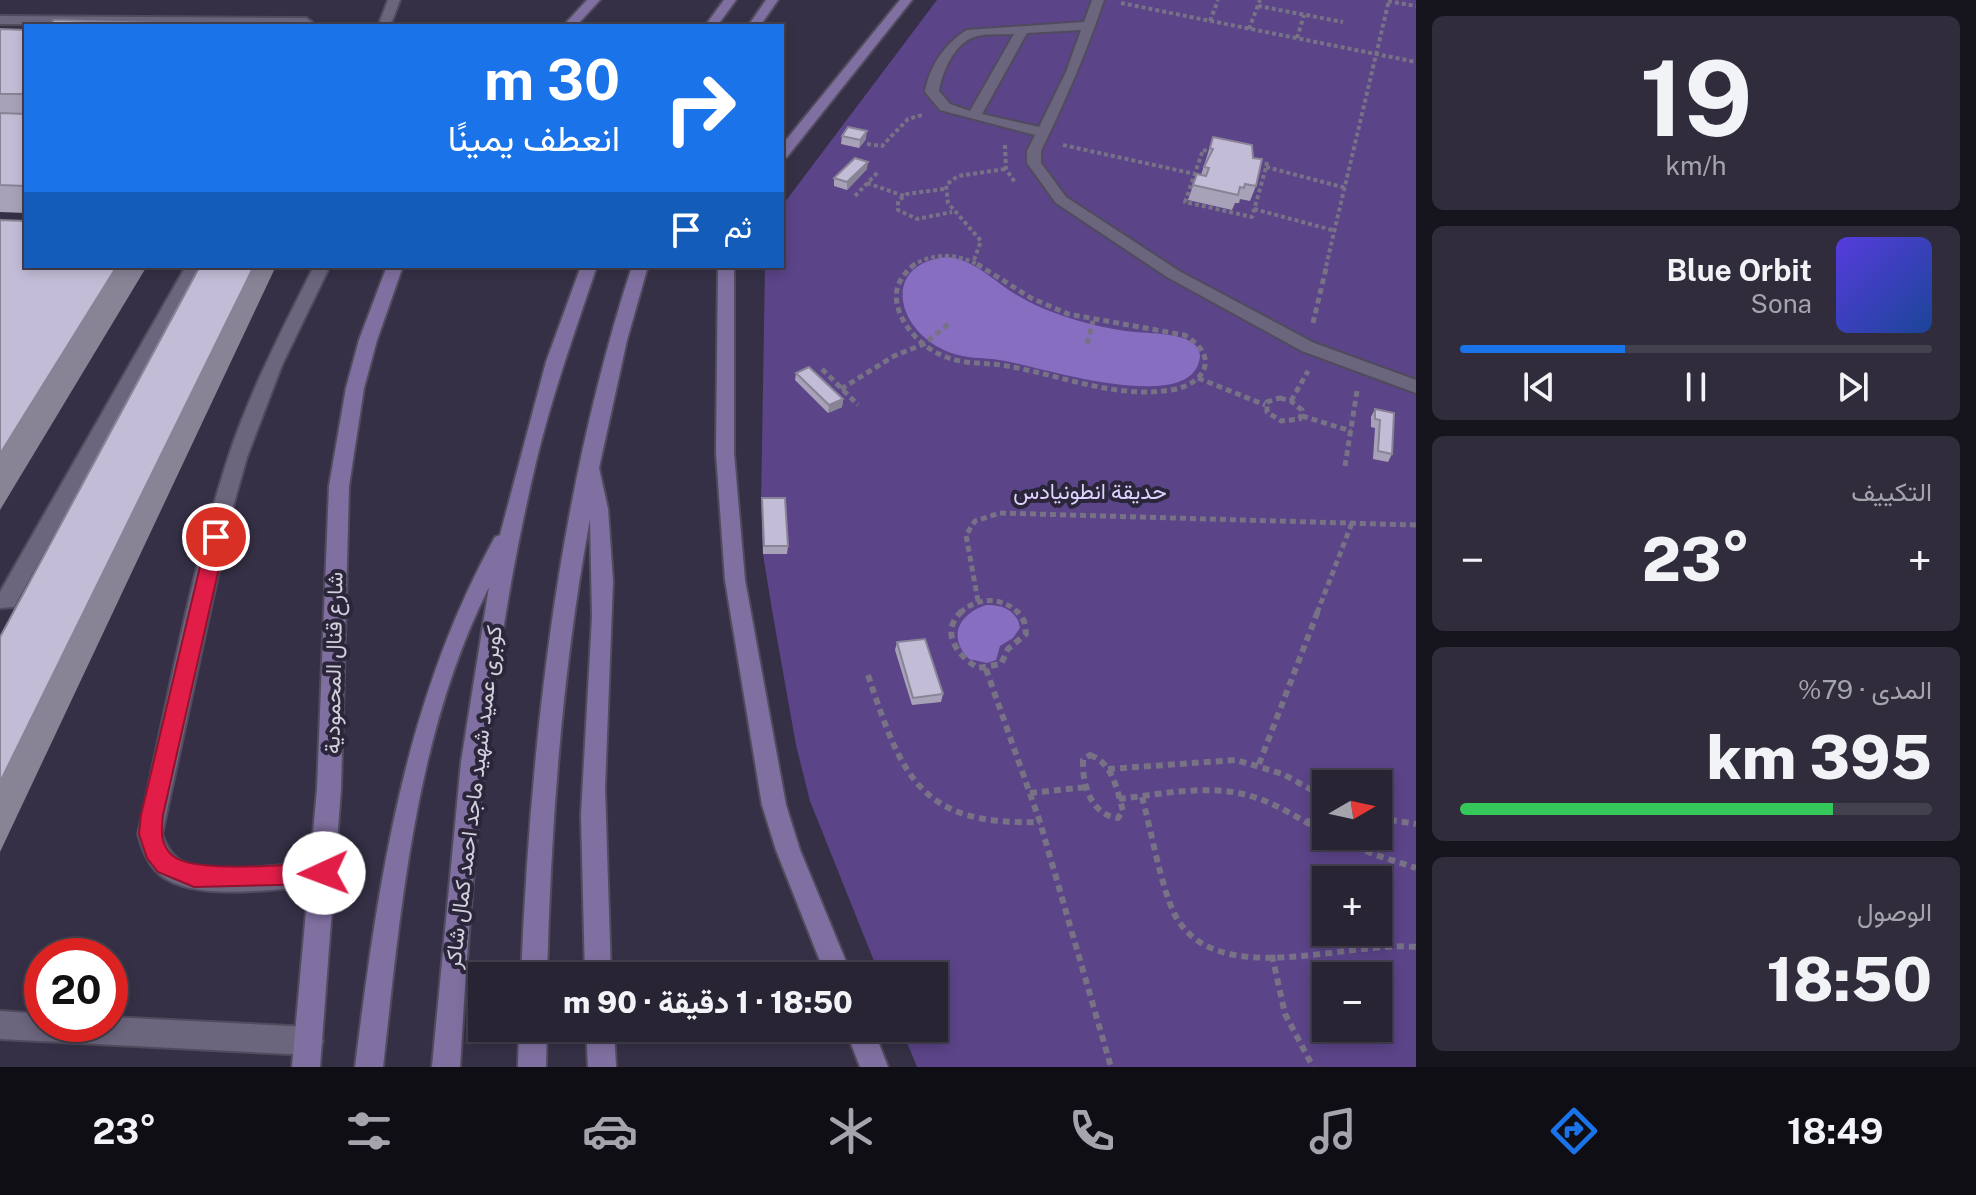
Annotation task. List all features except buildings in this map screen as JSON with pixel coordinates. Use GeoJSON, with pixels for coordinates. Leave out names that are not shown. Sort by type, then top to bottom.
{"type":"FeatureCollection","features":[{"type":"Feature","properties":{"kind":"main road"},"geometry":{"type":"LineString","coordinates":[[571,24],[594,0]]}},
{"type":"Feature","properties":{"kind":"main road"},"geometry":{"type":"LineString","coordinates":[[712,24],[730,0]]}},
{"type":"Feature","properties":{"kind":"main road"},"geometry":{"type":"LineString","coordinates":[[755,24],[772,0]]}},
{"type":"Feature","properties":{"kind":"main road"},"geometry":{"type":"LineString","coordinates":[[784,152],[906,0]]}},
{"type":"Feature","properties":{"kind":"main road","name":"شارع قنال المحمودية"},"geometry":{"type":"LineString","coordinates":[[307,1054],[324,873],[333,713],[339,486],[355,388],[368,340],[394,268]]}},
{"type":"Feature","properties":{"kind":"main road"},"geometry":{"type":"LineString","coordinates":[[369,1067],[396,867],[425,730],[446,660],[465,613],[510,529],[539,419],[588,268]]}},
{"type":"Feature","properties":{"kind":"main road"},"geometry":{"type":"LineString","coordinates":[[535,962],[543,788],[555,666],[570,561],[602,403],[639,268]]}},
{"type":"Feature","properties":{"kind":"main road"},"geometry":{"type":"LineString","coordinates":[[726,268],[725,453],[735,580],[774,805],[788,850],[833,962]]}},
{"type":"Feature","properties":{"kind":"main road"},"geometry":{"type":"LineString","coordinates":[[591,463],[604,545],[605,590],[593,808],[598,962]]}},
{"type":"Feature","properties":{"kind":"main road","name":"كوبرى عميد شهيد ماجد احمد كمال شاكر"},"geometry":{"type":"LineString","coordinates":[[446,1067],[464,842],[493,623],[510,529]]}},
{"type":"Feature","properties":{"kind":"main road"},"geometry":{"type":"LineString","coordinates":[[532,1067],[533,1042]]}},
{"type":"Feature","properties":{"kind":"main road"},"geometry":{"type":"LineString","coordinates":[[601,1042],[602,1067]]}},
{"type":"Feature","properties":{"kind":"main road"},"geometry":{"type":"LineString","coordinates":[[864,1042],[874,1067]]}},
{"type":"Feature","properties":{"kind":"street"},"geometry":{"type":"LineString","coordinates":[[386,21],[394,0]]}},
{"type":"Feature","properties":{"kind":"street"},"geometry":{"type":"LineString","coordinates":[[1098,0],[1092,25],[1073,72],[1034,151],[1036,166],[1061,200],[1130,248],[1220,301],[1308,347],[1416,387]]}},
{"type":"Feature","properties":{"kind":"street"},"geometry":{"type":"LineString","coordinates":[[0,20],[306,22]]}},
{"type":"Feature","properties":{"kind":"street"},"geometry":{"type":"LineString","coordinates":[[1042,132],[945,107],[932,92],[932,82],[962,37],[983,30],[1092,25]]}},
{"type":"Feature","properties":{"kind":"street"},"geometry":{"type":"LineString","coordinates":[[974,116],[1024,28]]}},
{"type":"Feature","properties":{"kind":"street"},"geometry":{"type":"LineString","coordinates":[[2,605],[193,268]]}},
{"type":"Feature","properties":{"kind":"street"},"geometry":{"type":"LineString","coordinates":[[321,268],[273,365],[238,457],[222,510],[150,834],[155,851],[166,864],[194,877],[324,873]]}},
{"type":"Feature","properties":{"kind":"street"},"geometry":{"type":"LineString","coordinates":[[0,1025],[307,1054]]}},
{"type":"Feature","properties":{"kind":"path"},"geometry":{"type":"LineString","coordinates":[[1116,0],[1416,62]]}},
{"type":"Feature","properties":{"kind":"path"},"geometry":{"type":"LineString","coordinates":[[1210,21],[1218,0]]}},
{"type":"Feature","properties":{"kind":"path"},"geometry":{"type":"LineString","coordinates":[[1249,29],[1260,0]]}},
{"type":"Feature","properties":{"kind":"path"},"geometry":{"type":"LineString","coordinates":[[1311,332],[1388,0],[1416,6]]}},
{"type":"Feature","properties":{"kind":"path"},"geometry":{"type":"LineString","coordinates":[[1258,6],[1343,22]]}},
{"type":"Feature","properties":{"kind":"path"},"geometry":{"type":"LineString","coordinates":[[1297,38],[1304,15]]}},
{"type":"Feature","properties":{"kind":"path"},"geometry":{"type":"LineString","coordinates":[[1064,134],[1058,144],[1195,174]]}},
{"type":"Feature","properties":{"kind":"path"},"geometry":{"type":"LineString","coordinates":[[1203,150],[1267,164],[1252,217],[1185,202],[1195,174],[1203,150]]}},
{"type":"Feature","properties":{"kind":"path"},"geometry":{"type":"LineString","coordinates":[[867,183],[904,196],[944,189],[958,176],[1036,166]]}},
{"type":"Feature","properties":{"kind":"path"},"geometry":{"type":"LineString","coordinates":[[1266,167],[1346,188]]}},
{"type":"Feature","properties":{"kind":"path"},"geometry":{"type":"LineString","coordinates":[[855,196],[879,171]]}},
{"type":"Feature","properties":{"kind":"path"},"geometry":{"type":"LineString","coordinates":[[944,189],[952,212],[978,233],[981,241],[974,260]]}},
{"type":"Feature","properties":{"kind":"path"},"geometry":{"type":"LineString","coordinates":[[904,196],[897,205],[906,217],[927,219],[952,212]]}},
{"type":"Feature","properties":{"kind":"path"},"geometry":{"type":"LineString","coordinates":[[1254,209],[1336,231]]}},
{"type":"Feature","properties":{"kind":"path"},"geometry":{"type":"LineString","coordinates":[[950,254],[974,260],[1034,299],[1093,321],[1183,333],[1204,352],[1206,367],[1198,378],[1165,389],[1096,387],[1005,366],[955,361],[910,332],[899,312],[895,291],[899,277],[913,262],[950,254]]}},
{"type":"Feature","properties":{"kind":"path"},"geometry":{"type":"LineString","coordinates":[[1087,344],[1093,321]]}},
{"type":"Feature","properties":{"kind":"path"},"geometry":{"type":"LineString","coordinates":[[841,389],[894,356],[925,343],[951,322]]}},
{"type":"Feature","properties":{"kind":"path"},"geometry":{"type":"LineString","coordinates":[[822,369],[858,405]]}},
{"type":"Feature","properties":{"kind":"path"},"geometry":{"type":"LineString","coordinates":[[1291,401],[1308,371]]}},
{"type":"Feature","properties":{"kind":"path"},"geometry":{"type":"LineString","coordinates":[[1198,378],[1265,405]]}},
{"type":"Feature","properties":{"kind":"path"},"geometry":{"type":"LineString","coordinates":[[1345,466],[1358,390]]}},
{"type":"Feature","properties":{"kind":"path"},"geometry":{"type":"LineString","coordinates":[[1274,398],[1291,401],[1302,410],[1302,416],[1297,421],[1281,421],[1267,412],[1265,405],[1274,398]]}},
{"type":"Feature","properties":{"kind":"path"},"geometry":{"type":"LineString","coordinates":[[1302,416],[1351,431]]}},
{"type":"Feature","properties":{"kind":"path"},"geometry":{"type":"LineString","coordinates":[[978,601],[966,541],[971,525],[987,515],[1011,513],[1416,525]]}},
{"type":"Feature","properties":{"kind":"path"},"geometry":{"type":"LineString","coordinates":[[1259,764],[1352,523]]}},
{"type":"Feature","properties":{"kind":"path"},"geometry":{"type":"LineString","coordinates":[[978,601],[1005,602],[1020,613],[1026,627],[1023,638],[1010,646],[1001,664],[986,669],[966,663],[958,656],[950,637],[953,620],[967,605],[978,601]]}},
{"type":"Feature","properties":{"kind":"path"},"geometry":{"type":"LineString","coordinates":[[986,669],[1040,822],[1111,1067]]}},
{"type":"Feature","properties":{"kind":"path"},"geometry":{"type":"LineString","coordinates":[[868,675],[899,760],[915,783],[940,802],[979,819],[999,823],[1040,822]]}},
{"type":"Feature","properties":{"kind":"path"},"geometry":{"type":"LineString","coordinates":[[1086,757],[1099,757],[1108,769],[1119,799],[1121,816],[1108,819],[1099,812],[1088,787],[1082,764],[1086,757]]}},
{"type":"Feature","properties":{"kind":"path"},"geometry":{"type":"LineString","coordinates":[[1108,769],[1214,761],[1259,764],[1312,790]]}},
{"type":"Feature","properties":{"kind":"path"},"geometry":{"type":"LineString","coordinates":[[1030,793],[1088,787]]}},
{"type":"Feature","properties":{"kind":"path"},"geometry":{"type":"LineString","coordinates":[[1119,799],[1234,793],[1268,803],[1312,827]]}},
{"type":"Feature","properties":{"kind":"path"},"geometry":{"type":"LineString","coordinates":[[1142,797],[1164,888],[1180,925],[1210,949],[1272,955],[1396,945],[1416,947]]}},
{"type":"Feature","properties":{"kind":"path"},"geometry":{"type":"LineString","coordinates":[[1307,825],[1312,816]]}},
{"type":"Feature","properties":{"kind":"path"},"geometry":{"type":"LineString","coordinates":[[1392,820],[1416,824]]}},
{"type":"Feature","properties":{"kind":"path"},"geometry":{"type":"LineString","coordinates":[[1364,850],[1416,868]]}},
{"type":"Feature","properties":{"kind":"path"},"geometry":{"type":"LineString","coordinates":[[1272,955],[1275,983],[1285,1018],[1313,1067]]}},
{"type":"Feature","properties":{"kind":"green space","name":"حديقة انطونيادس"},"geometry":{"type":"Polygon","coordinates":[[[937,0],[1416,0],[1416,1067],[917,1067],[907,1042],[948,1042],[948,962],[874,962],[810,801],[796,745],[763,554],[765,268],[784,268],[784,203],[937,0]]]}},
{"type":"Feature","properties":{"kind":"shaded area"},"geometry":{"type":"Polygon","coordinates":[[[947,257],[974,266],[1024,299],[1063,316],[1110,328],[1190,341],[1197,347],[1200,356],[1197,367],[1184,379],[1164,385],[1138,386],[1079,378],[949,352],[925,337],[913,324],[905,310],[903,296],[905,282],[913,270],[927,262],[947,257]]]}},
{"type":"Feature","properties":{"kind":"shaded area"},"geometry":{"type":"Polygon","coordinates":[[[986,605],[1008,610],[1016,617],[1020,628],[1013,638],[1000,646],[996,660],[987,663],[969,659],[962,651],[958,635],[963,620],[986,605]]]}},
{"type":"Feature","properties":{"kind":"route"},"geometry":{"type":"LineString","coordinates":[[216,537],[152,815],[150,834],[155,851],[178,872],[194,877],[324,873]]}}]}
